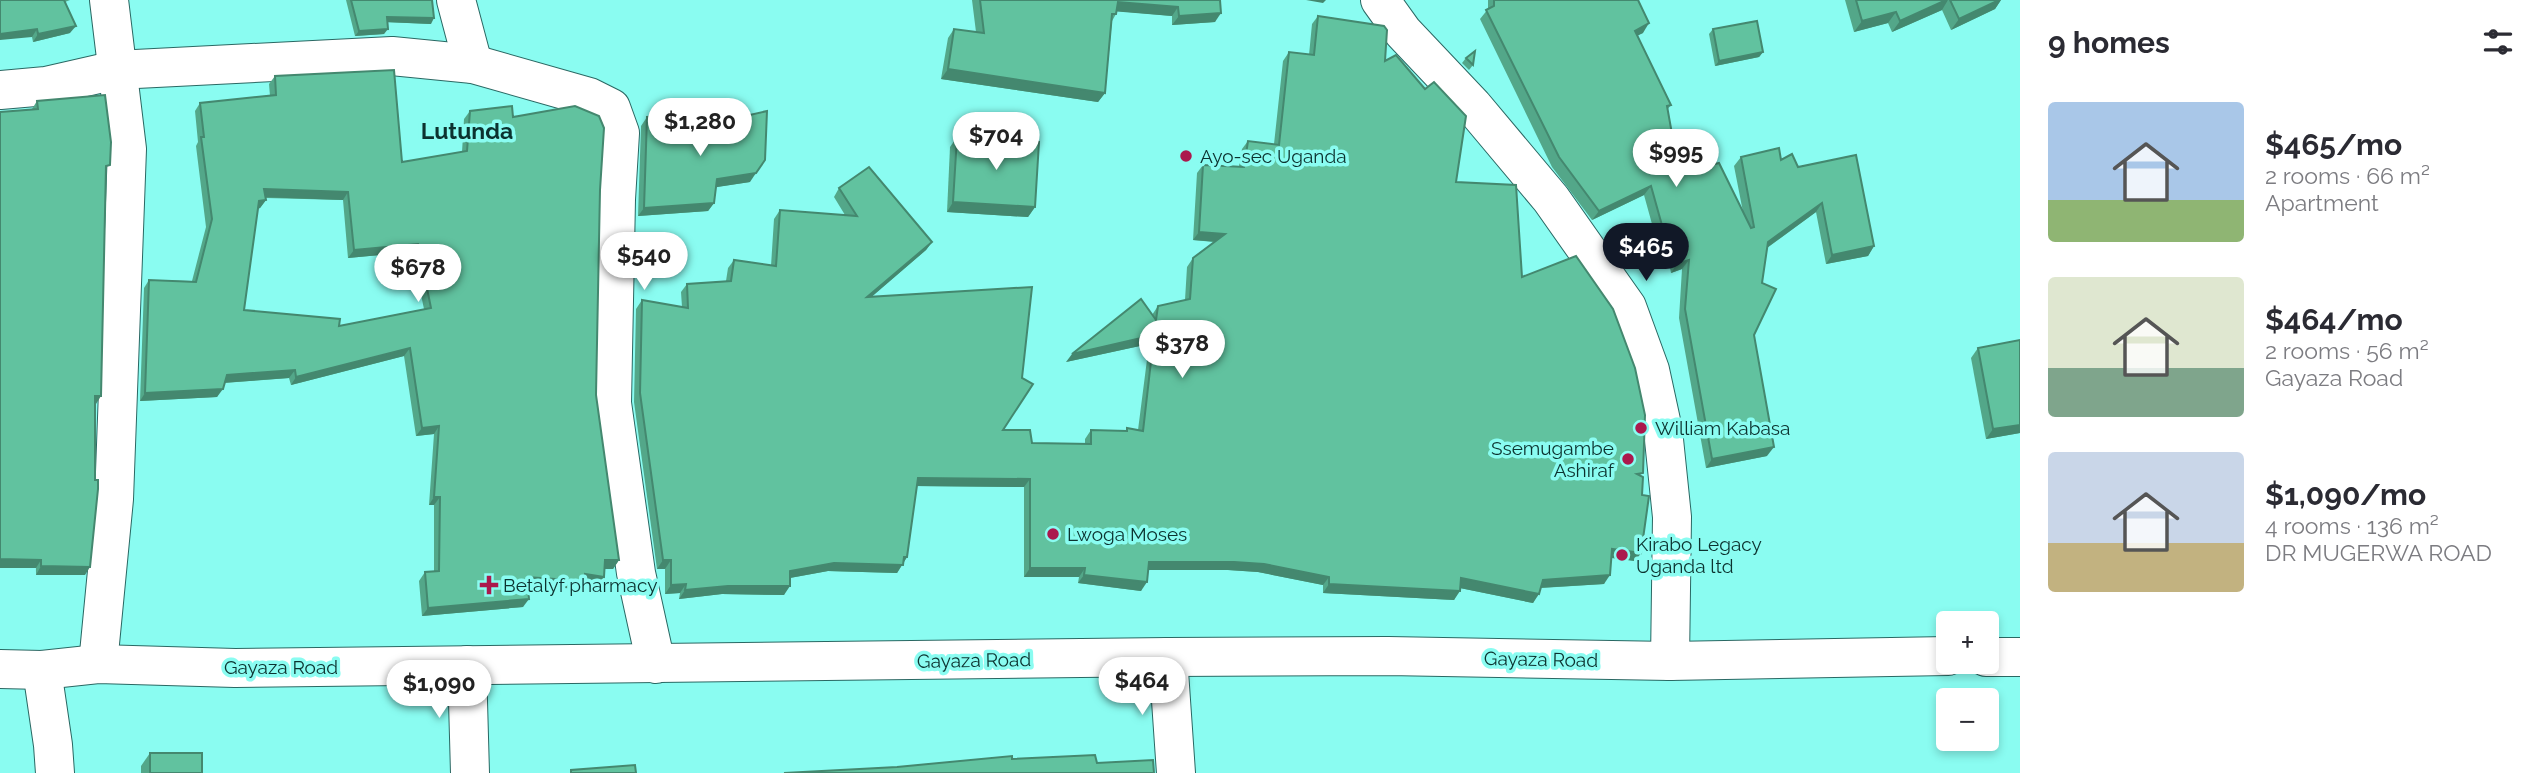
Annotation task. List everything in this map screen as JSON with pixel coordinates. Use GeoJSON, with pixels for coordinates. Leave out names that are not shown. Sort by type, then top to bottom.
{"type":"FeatureCollection","features":[{"type":"Feature","properties":{"kind":"street"},"geometry":{"type":"LineString","coordinates":[[98,664],[114,499],[127,149],[109,0]]}},
{"type":"Feature","properties":{"kind":"street"},"geometry":{"type":"LineString","coordinates":[[456,0],[473,64]]}},
{"type":"Feature","properties":{"kind":"street"},"geometry":{"type":"LineString","coordinates":[[1380,0],[1403,32],[1473,106],[1550,199],[1627,307],[1650,370],[1663,430],[1672,517],[1670,661]]}},
{"type":"Feature","properties":{"kind":"street"},"geometry":{"type":"LineString","coordinates":[[0,90],[46,86],[116,70],[393,56],[473,64],[589,97],[611,108],[620,134],[612,403],[636,573],[656,664]]}},
{"type":"Feature","properties":{"kind":"street","name":"Gayaza Road"},"geometry":{"type":"LineString","coordinates":[[0,669],[42,670],[98,664],[235,668],[1168,657],[1388,656],[1670,661],[1936,656]]}},
{"type":"Feature","properties":{"kind":"street"},"geometry":{"type":"LineString","coordinates":[[1168,657],[1176,773]]}},
{"type":"Feature","properties":{"kind":"street"},"geometry":{"type":"LineString","coordinates":[[1999,657],[2020,657]]}},
{"type":"Feature","properties":{"kind":"street"},"geometry":{"type":"LineString","coordinates":[[467,665],[470,773]]}},
{"type":"Feature","properties":{"kind":"street"},"geometry":{"type":"LineString","coordinates":[[42,670],[54,745],[55,773]]}},
{"type":"Feature","properties":{"kind":"building"},"geometry":{"type":"Polygon","coordinates":[[[0,0],[64,0],[76,26],[38,34],[37,29],[0,34],[0,0]]]}},
{"type":"Feature","properties":{"kind":"building"},"geometry":{"type":"Polygon","coordinates":[[[351,0],[432,0],[434,18],[387,17],[388,29],[359,31],[351,0]]]}},
{"type":"Feature","properties":{"kind":"building"},"geometry":{"type":"Polygon","coordinates":[[[980,0],[1220,0],[1221,13],[1179,16],[1178,7],[1118,2],[1116,14],[1112,14],[1105,93],[948,69],[954,29],[984,33],[980,0]]]}},
{"type":"Feature","properties":{"kind":"building"},"geometry":{"type":"Polygon","coordinates":[[[1494,0],[1638,0],[1649,23],[1635,31],[1671,105],[1667,106],[1679,173],[1719,163],[1751,228],[1754,227],[1741,157],[1779,148],[1781,160],[1792,154],[1798,167],[1856,155],[1874,246],[1832,255],[1822,203],[1768,242],[1762,283],[1776,289],[1754,335],[1774,447],[1712,459],[1685,309],[1689,260],[1677,264],[1675,253],[1670,254],[1651,186],[1599,211],[1559,157],[1486,10],[1494,6],[1494,0]]]}},
{"type":"Feature","properties":{"kind":"building"},"geometry":{"type":"Polygon","coordinates":[[[1856,0],[1946,0],[1900,21],[1896,12],[1862,21],[1856,0]]]}},
{"type":"Feature","properties":{"kind":"building"},"geometry":{"type":"Polygon","coordinates":[[[1950,0],[1999,0],[1959,19],[1950,0]]]}},
{"type":"Feature","properties":{"kind":"building"},"geometry":{"type":"Polygon","coordinates":[[[1318,16],[1384,26],[1387,30],[1385,61],[1396,55],[1425,89],[1434,82],[1466,116],[1456,182],[1516,185],[1522,277],[1576,256],[1613,309],[1635,368],[1645,415],[1643,473],[1637,474],[1643,477],[1642,495],[1649,496],[1641,553],[1612,549],[1610,575],[1543,580],[1539,594],[1461,578],[1460,591],[1329,584],[1329,577],[1264,564],[1234,562],[1149,562],[1147,582],[1084,575],[1085,568],[1030,568],[1030,479],[918,478],[907,557],[904,557],[903,565],[834,563],[790,571],[790,586],[728,586],[685,590],[686,584],[671,585],[671,560],[663,560],[640,393],[642,300],[688,308],[687,284],[731,281],[734,260],[776,266],[780,210],[857,216],[839,188],[869,167],[932,242],[867,297],[1032,287],[1022,378],[1033,384],[1003,430],[1030,430],[1032,443],[1091,444],[1091,430],[1127,431],[1127,428],[1143,431],[1154,335],[1072,354],[1141,299],[1156,320],[1158,306],[1190,299],[1193,258],[1225,234],[1199,232],[1203,165],[1244,167],[1248,141],[1279,145],[1289,52],[1314,55],[1318,16]]]}},
{"type":"Feature","properties":{"kind":"building"},"geometry":{"type":"Polygon","coordinates":[[[1757,21],[1763,52],[1719,61],[1713,29],[1757,21]]]}},
{"type":"Feature","properties":{"kind":"building"},"geometry":{"type":"Polygon","coordinates":[[[1475,51],[1473,65],[1466,58],[1475,51]]]}},
{"type":"Feature","properties":{"kind":"building"},"geometry":{"type":"Polygon","coordinates":[[[394,70],[402,162],[467,151],[470,111],[512,106],[513,117],[575,106],[599,116],[604,128],[600,190],[596,395],[619,560],[605,560],[604,577],[585,574],[585,581],[527,577],[529,599],[428,608],[425,572],[439,571],[440,497],[434,497],[439,426],[422,428],[410,348],[296,377],[295,370],[227,375],[223,389],[145,393],[149,280],[196,282],[212,219],[201,137],[204,137],[200,103],[276,95],[275,76],[394,70]],[[264,189],[266,200],[259,201],[244,310],[340,319],[339,326],[431,308],[418,244],[354,250],[348,192],[264,189]]]}},
{"type":"Feature","properties":{"kind":"building"},"geometry":{"type":"Polygon","coordinates":[[[105,95],[111,142],[110,165],[106,166],[101,396],[95,396],[95,480],[98,480],[98,489],[90,567],[41,566],[41,560],[0,559],[0,112],[38,109],[37,101],[105,95]]]}},
{"type":"Feature","properties":{"kind":"building"},"geometry":{"type":"Polygon","coordinates":[[[767,111],[765,160],[756,173],[717,179],[714,203],[644,208],[647,117],[669,115],[670,133],[767,111]]]}},
{"type":"Feature","properties":{"kind":"building"},"geometry":{"type":"Polygon","coordinates":[[[957,137],[1039,142],[1035,207],[953,202],[957,137]]]}},
{"type":"Feature","properties":{"kind":"building"},"geometry":{"type":"Polygon","coordinates":[[[2020,340],[2020,425],[1993,429],[1978,348],[2020,340]]]}},
{"type":"Feature","properties":{"kind":"building"},"geometry":{"type":"Polygon","coordinates":[[[150,753],[202,753],[202,773],[150,773],[150,753]]]}},
{"type":"Feature","properties":{"kind":"building"},"geometry":{"type":"Polygon","coordinates":[[[1095,755],[1097,763],[1153,760],[1154,773],[784,773],[897,767],[1012,756],[1012,759],[1095,755]]]}},
{"type":"Feature","properties":{"kind":"building"},"geometry":{"type":"Polygon","coordinates":[[[635,765],[636,773],[571,773],[571,770],[635,765]]]}},
{"type":"Feature","properties":{"kind":"place","name":"Ayo-sec Uganda"},"geometry":{"type":"Point","coordinates":[1186,156]}},
{"type":"Feature","properties":{"kind":"place","name":"William Kabasa"},"geometry":{"type":"Point","coordinates":[1641,428]}},
{"type":"Feature","properties":{"kind":"place","name":"Ssemugambe Ashiraf"},"geometry":{"type":"Point","coordinates":[1628,459]}},
{"type":"Feature","properties":{"kind":"place","name":"Lwoga Moses"},"geometry":{"type":"Point","coordinates":[1053,534]}},
{"type":"Feature","properties":{"kind":"place","name":"Kirabo Legacy Uganda ltd"},"geometry":{"type":"Point","coordinates":[1622,555]}},
{"type":"Feature","properties":{"kind":"place","name":"Betalyf pharmacy"},"geometry":{"type":"Point","coordinates":[489,585]}},
{"type":"Feature","properties":{"kind":"district","name":"Lutunda"},"geometry":{"type":"Point","coordinates":[467,130]}}]}
